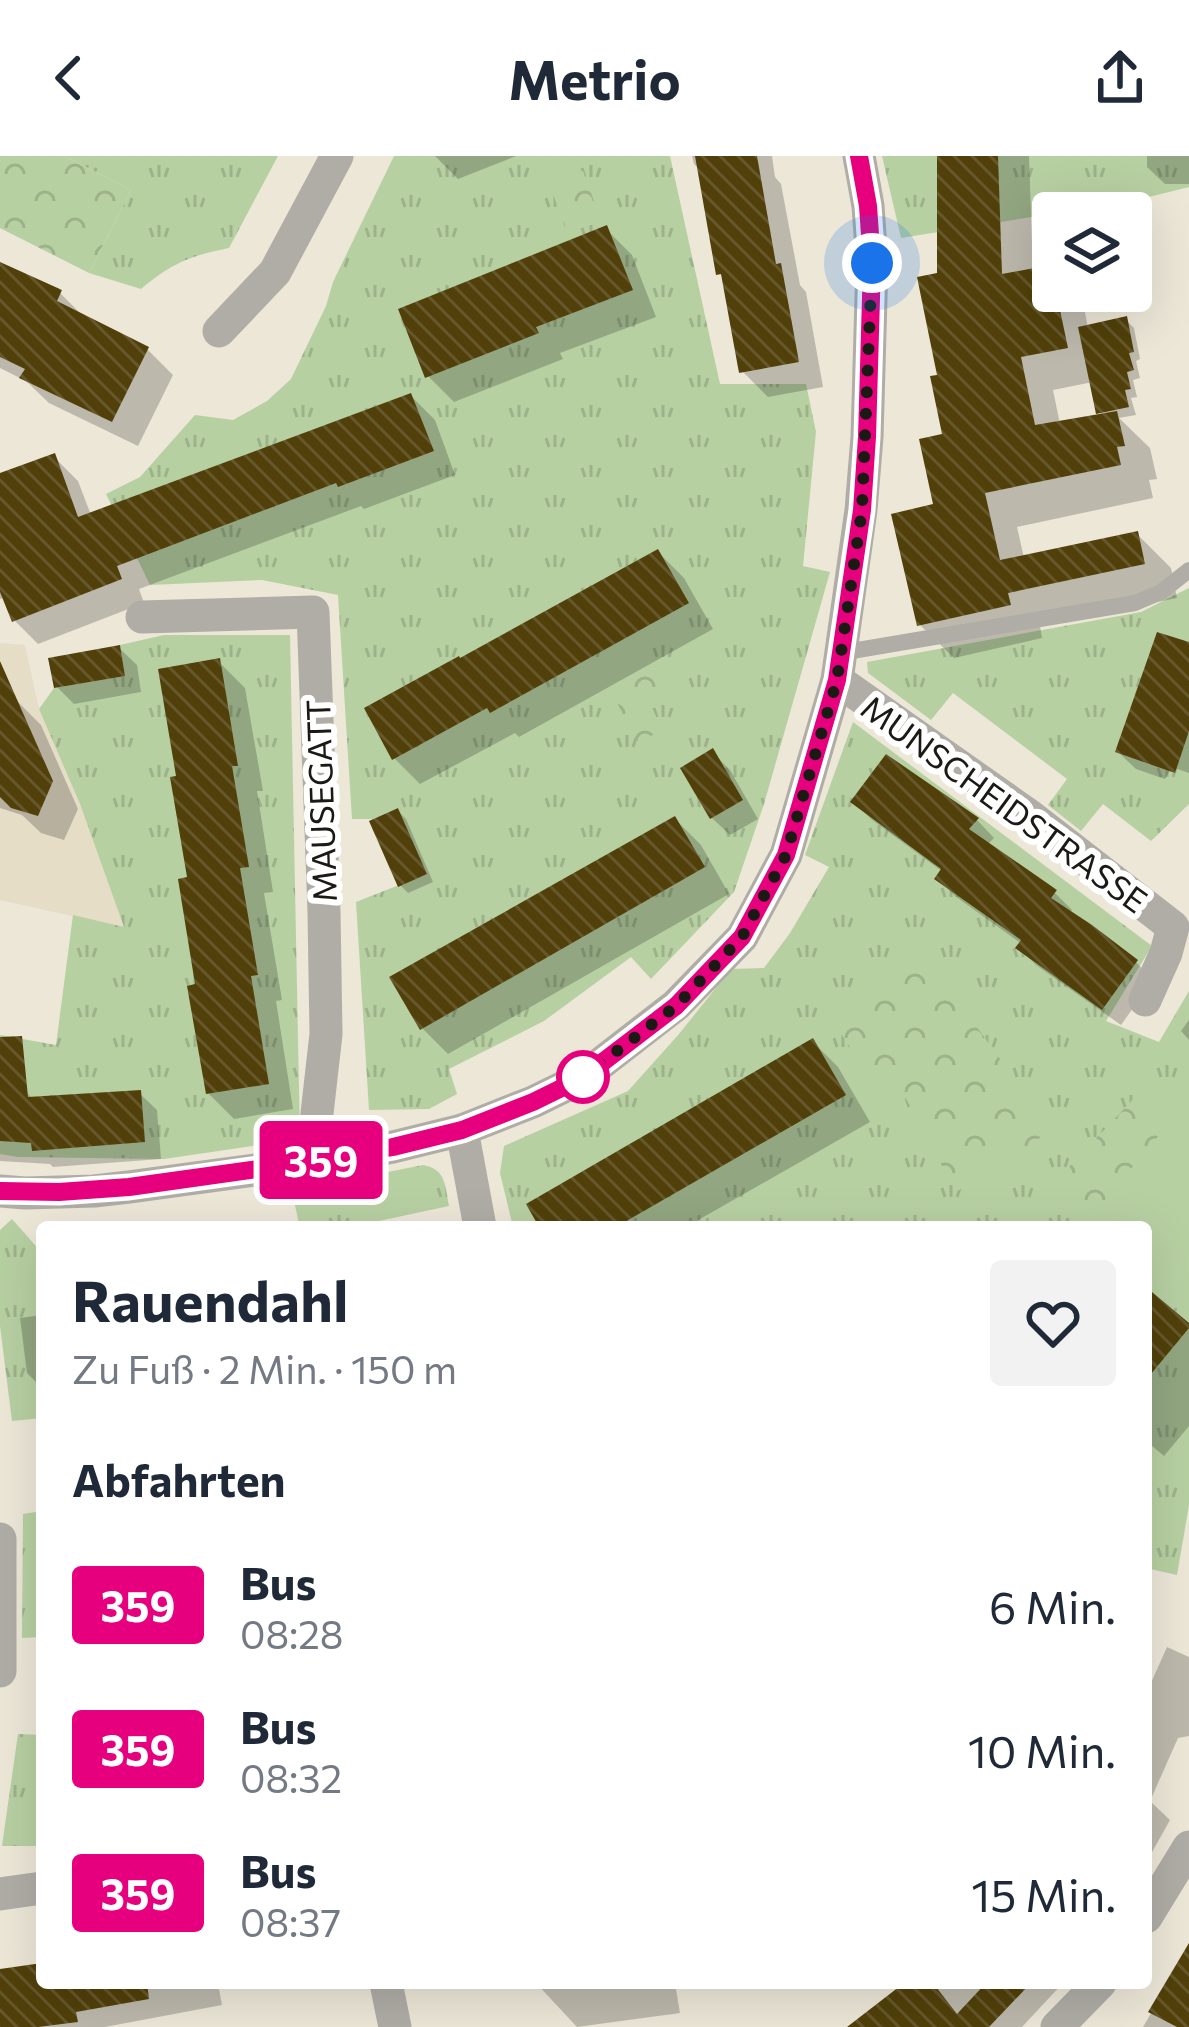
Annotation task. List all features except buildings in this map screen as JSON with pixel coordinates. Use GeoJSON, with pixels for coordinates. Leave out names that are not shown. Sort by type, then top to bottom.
{"type":"FeatureCollection","features":[{"type":"Feature","properties":{"kind":"street"},"geometry":{"type":"LineString","coordinates":[[219,331],[274,272],[337,156]]}},
{"type":"Feature","properties":{"kind":"street","name":"MUNSCHEIDSTRASSE"},"geometry":{"type":"LineString","coordinates":[[0,1191],[94,1191],[321,1160],[462,1130],[582,1078],[676,1006],[742,937],[786,855],[839,666],[862,510],[867,437],[872,263],[859,156]]}},
{"type":"Feature","properties":{"kind":"street","name":"MAUSEGATT"},"geometry":{"type":"LineString","coordinates":[[142,617],[313,612],[325,932],[326,1034],[315,1131],[321,1160]]}},
{"type":"Feature","properties":{"kind":"street","name":"MUNSCHEIDSTRASSE"},"geometry":{"type":"LineString","coordinates":[[839,666],[1030,816],[1181,916],[1144,1000]]}},
{"type":"Feature","properties":{"kind":"street"},"geometry":{"type":"LineString","coordinates":[[462,1130],[479,1221]]}},
{"type":"Feature","properties":{"kind":"street"},"geometry":{"type":"LineString","coordinates":[[0,1539],[0,1672]]}},
{"type":"Feature","properties":{"kind":"street"},"geometry":{"type":"LineString","coordinates":[[1152,1907],[1189,1847]]}},
{"type":"Feature","properties":{"kind":"street"},"geometry":{"type":"LineString","coordinates":[[0,1894],[36,1889]]}},
{"type":"Feature","properties":{"kind":"street"},"geometry":{"type":"LineString","coordinates":[[387,1989],[395,2027]]}},
{"type":"Feature","properties":{"kind":"street"},"geometry":{"type":"LineString","coordinates":[[1057,2027],[1094,1989]]}},
{"type":"Feature","properties":{"kind":"lane"},"geometry":{"type":"LineString","coordinates":[[839,666],[1135,603],[1162,592],[1189,570]]}},
{"type":"Feature","properties":{"kind":"shaded area"},"geometry":{"type":"Polygon","coordinates":[[[0,643],[25,645],[39,709],[125,928],[0,900],[0,643]]]}},
{"type":"Feature","properties":{"kind":"green space"},"geometry":{"type":"Polygon","coordinates":[[[0,156],[64,156],[131,190],[89,273],[0,228],[0,156]]]}},
{"type":"Feature","properties":{"kind":"green space"},"geometry":{"type":"Polygon","coordinates":[[[64,156],[278,156],[229,248],[182,262],[141,289],[89,273],[131,190],[64,156]]]}},
{"type":"Feature","properties":{"kind":"green space"},"geometry":{"type":"Polygon","coordinates":[[[394,156],[670,156],[720,384],[806,384],[816,432],[803,566],[830,572],[734,892],[651,979],[631,957],[544,1021],[449,1069],[457,1094],[429,1109],[369,1110],[356,902],[427,874],[398,808],[373,819],[352,819],[338,595],[262,580],[150,585],[106,494],[140,477],[195,415],[233,420],[267,401],[291,379],[394,156]]]}},
{"type":"Feature","properties":{"kind":"green space"},"geometry":{"type":"Polygon","coordinates":[[[882,156],[1189,156],[1189,187],[1152,196],[1152,192],[1032,192],[1032,217],[901,238],[882,156]]]}},
{"type":"Feature","properties":{"kind":"green space"},"geometry":{"type":"Polygon","coordinates":[[[583,171],[599,215],[565,227],[549,183],[583,171]]]}},
{"type":"Feature","properties":{"kind":"green space"},"geometry":{"type":"Polygon","coordinates":[[[1189,588],[1189,804],[1151,841],[1103,804],[1081,831],[1048,805],[1067,779],[953,693],[931,720],[868,673],[867,662],[1141,612],[1189,588]]]}},
{"type":"Feature","properties":{"kind":"green space"},"geometry":{"type":"Polygon","coordinates":[[[164,635],[290,635],[300,1139],[164,1159],[0,1154],[0,1035],[56,1045],[73,915],[124,927],[80,804],[39,709],[54,688],[125,676],[120,645],[164,635]]]}},
{"type":"Feature","properties":{"kind":"green space"},"geometry":{"type":"Polygon","coordinates":[[[654,660],[662,664],[672,682],[646,697],[656,716],[657,733],[637,742],[607,683],[654,660]]]}},
{"type":"Feature","properties":{"kind":"green space"},"geometry":{"type":"Polygon","coordinates":[[[853,722],[1152,946],[1106,1021],[1159,1042],[1189,991],[1189,1505],[1177,1575],[1152,1569],[1152,1221],[512,1221],[500,1173],[504,1146],[628,1091],[731,969],[764,968],[829,867],[805,855],[853,722]]]}},
{"type":"Feature","properties":{"kind":"green space"},"geometry":{"type":"Polygon","coordinates":[[[930,963],[1052,1130],[956,1192],[896,1080],[876,1087],[832,1020],[930,963]]]}},
{"type":"Feature","properties":{"kind":"green space"},"geometry":{"type":"Polygon","coordinates":[[[1139,1093],[1172,1120],[1091,1217],[1050,1187],[1139,1093]]]}},
{"type":"Feature","properties":{"kind":"green space"},"geometry":{"type":"Polygon","coordinates":[[[1180,1110],[1189,1117],[1189,1275],[1178,1288],[1152,1267],[1152,1221],[1096,1221],[1091,1217],[1180,1110]]]}},
{"type":"Feature","properties":{"kind":"green space"},"geometry":{"type":"Polygon","coordinates":[[[423,1165],[440,1174],[449,1206],[379,1221],[298,1221],[292,1191],[423,1165]]]}},
{"type":"Feature","properties":{"kind":"green space"},"geometry":{"type":"Polygon","coordinates":[[[12,1219],[36,1246],[36,1419],[12,1421],[0,1326],[0,1230],[12,1219]]]}},
{"type":"Feature","properties":{"kind":"green space"},"geometry":{"type":"Polygon","coordinates":[[[36,1512],[36,1637],[22,1638],[23,1514],[36,1512]]]}},
{"type":"Feature","properties":{"kind":"green space"},"geometry":{"type":"Polygon","coordinates":[[[18,1734],[36,1735],[36,1846],[2,1846],[18,1734]]]}},
{"type":"Feature","properties":{"kind":"bus line","name":"359"},"geometry":{"type":"LineString","coordinates":[[0,1191],[129,1187],[308,1162],[462,1130],[582,1078],[676,1006],[742,937],[786,855],[837,680],[862,510],[867,437],[872,263],[859,156]]}},
{"type":"Feature","properties":{"kind":"route"},"geometry":{"type":"LineString","coordinates":[[583,1077],[676,1006],[742,937],[786,855],[837,680],[862,510],[872,263]]}}]}
